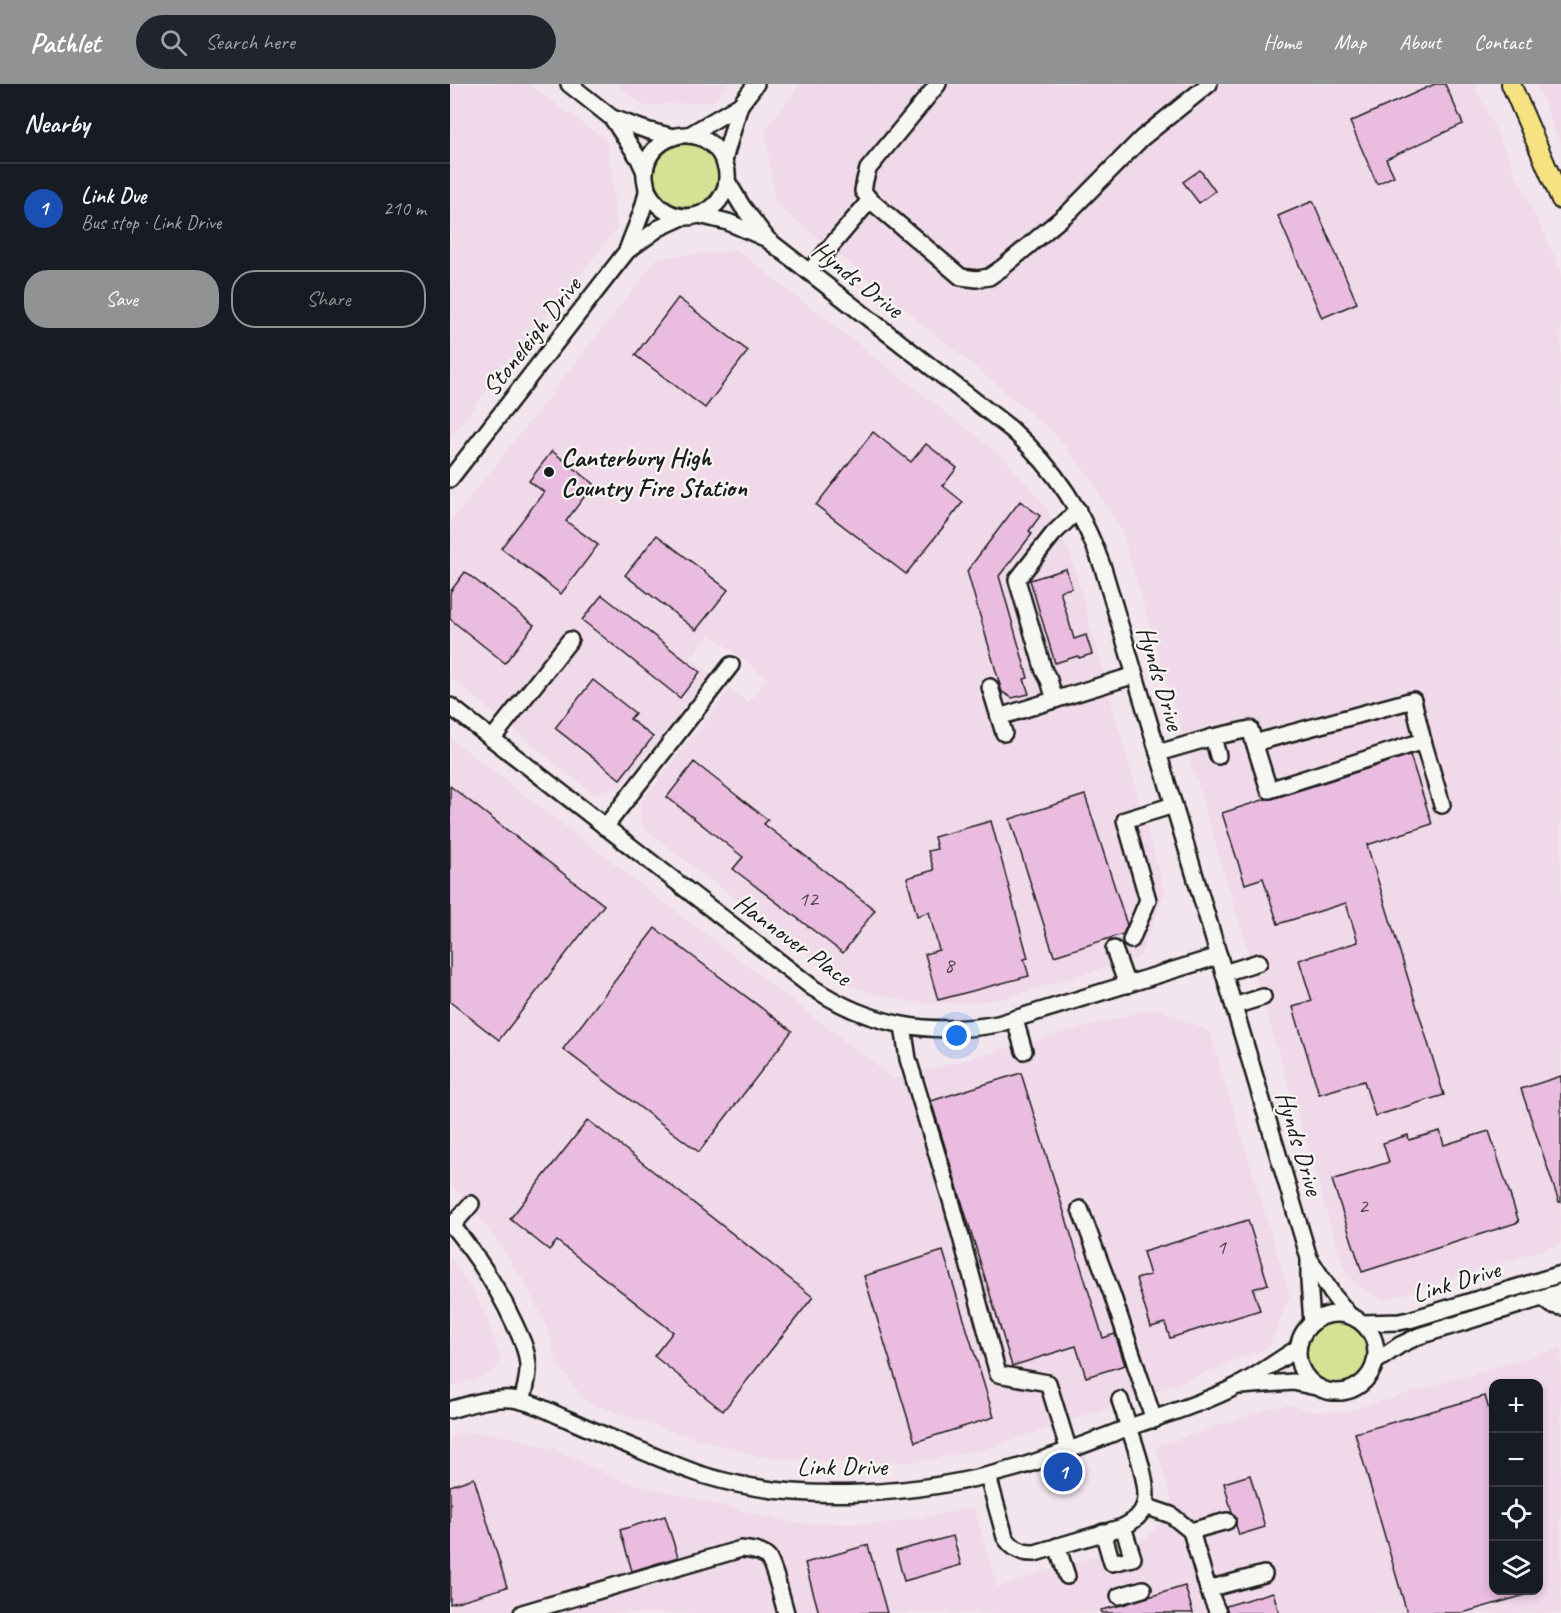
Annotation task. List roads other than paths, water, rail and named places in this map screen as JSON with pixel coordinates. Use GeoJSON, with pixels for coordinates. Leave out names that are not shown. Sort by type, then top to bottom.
{"type":"FeatureCollection","features":[{"type":"Feature","properties":{"kind":"main road"},"geometry":{"type":"LineString","coordinates":[[1511,84],[1561,200]]}},
{"type":"Feature","properties":{"kind":"street"},"geometry":{"type":"LineString","coordinates":[[569,84],[612,118],[632,147],[645,172],[647,190],[661,209],[683,217],[699,215],[718,202],[724,192],[727,171],[724,160],[710,143],[700,137],[689,135],[673,137],[612,118]]}},
{"type":"Feature","properties":{"kind":"street"},"geometry":{"type":"LineString","coordinates":[[689,135],[740,105],[756,84]]}},
{"type":"Feature","properties":{"kind":"street"},"geometry":{"type":"LineString","coordinates":[[938,84],[868,169],[863,191],[870,200],[962,277],[977,279],[989,277],[1002,268],[1070,211],[1142,138],[1209,84]]}},
{"type":"Feature","properties":{"kind":"street"},"geometry":{"type":"LineString","coordinates":[[724,160],[740,105]]}},
{"type":"Feature","properties":{"kind":"street"},"geometry":{"type":"LineString","coordinates":[[645,172],[651,154],[657,147],[673,137]]}},
{"type":"Feature","properties":{"kind":"street","name":"Hynds Drive"},"geometry":{"type":"LineString","coordinates":[[727,181],[742,206],[768,240]]}},
{"type":"Feature","properties":{"kind":"street","name":"Stoneleigh Drive"},"geometry":{"type":"LineString","coordinates":[[627,251],[647,190]]}},
{"type":"Feature","properties":{"kind":"street"},"geometry":{"type":"LineString","coordinates":[[809,272],[870,200]]}},
{"type":"Feature","properties":{"kind":"street","name":"Hynds Drive"},"geometry":{"type":"LineString","coordinates":[[699,215],[728,222],[768,240],[1011,429],[1045,462],[1078,510],[1103,568],[1309,1258],[1349,1316]]}},
{"type":"Feature","properties":{"kind":"street","name":"Stoneleigh Drive"},"geometry":{"type":"LineString","coordinates":[[450,479],[627,251],[659,228],[683,217]]}},
{"type":"Feature","properties":{"kind":"street"},"geometry":{"type":"LineString","coordinates":[[1055,700],[1017,580],[1053,534],[1078,510]]}},
{"type":"Feature","properties":{"kind":"street"},"geometry":{"type":"LineString","coordinates":[[492,739],[570,640]]}},
{"type":"Feature","properties":{"kind":"street"},"geometry":{"type":"LineString","coordinates":[[605,827],[731,665]]}},
{"type":"Feature","properties":{"kind":"street"},"geometry":{"type":"LineString","coordinates":[[999,717],[1135,675]]}},
{"type":"Feature","properties":{"kind":"street"},"geometry":{"type":"LineString","coordinates":[[990,687],[1004,733]]}},
{"type":"Feature","properties":{"kind":"street"},"geometry":{"type":"LineString","coordinates":[[1254,743],[1413,700],[1442,805]]}},
{"type":"Feature","properties":{"kind":"street","name":"Hannover Place"},"geometry":{"type":"LineString","coordinates":[[450,706],[813,988],[832,1000],[870,1017],[903,1026],[931,1029],[963,1029],[998,1024],[1219,956]]}},
{"type":"Feature","properties":{"kind":"street"},"geometry":{"type":"LineString","coordinates":[[1158,753],[1250,729],[1269,790],[1423,741]]}},
{"type":"Feature","properties":{"kind":"street"},"geometry":{"type":"LineString","coordinates":[[1213,737],[1218,756]]}},
{"type":"Feature","properties":{"kind":"street"},"geometry":{"type":"LineString","coordinates":[[1131,940],[1148,900],[1125,820],[1174,805]]}},
{"type":"Feature","properties":{"kind":"street"},"geometry":{"type":"LineString","coordinates":[[1114,949],[1127,985]]}},
{"type":"Feature","properties":{"kind":"street"},"geometry":{"type":"LineString","coordinates":[[1224,973],[1259,962]]}},
{"type":"Feature","properties":{"kind":"street"},"geometry":{"type":"LineString","coordinates":[[1234,1006],[1263,997]]}},
{"type":"Feature","properties":{"kind":"street"},"geometry":{"type":"LineString","coordinates":[[1015,1020],[1024,1051]]}},
{"type":"Feature","properties":{"kind":"street"},"geometry":{"type":"LineString","coordinates":[[903,1026],[908,1059],[951,1200],[998,1374],[1048,1383],[1069,1451]]}},
{"type":"Feature","properties":{"kind":"street"},"geometry":{"type":"LineString","coordinates":[[471,1204],[451,1224],[490,1278],[521,1339],[526,1354],[528,1373],[522,1401]]}},
{"type":"Feature","properties":{"kind":"street"},"geometry":{"type":"LineString","coordinates":[[1080,1209],[1154,1420]]}},
{"type":"Feature","properties":{"kind":"street","name":"Hynds Drive"},"geometry":{"type":"LineString","coordinates":[[1309,1258],[1312,1323]]}},
{"type":"Feature","properties":{"kind":"street","name":"Link Drive"},"geometry":{"type":"LineString","coordinates":[[1363,1323],[1409,1320],[1561,1274]]}},
{"type":"Feature","properties":{"kind":"street","name":"Link Drive"},"geometry":{"type":"LineString","coordinates":[[1375,1362],[1400,1345],[1419,1336],[1561,1292]]}},
{"type":"Feature","properties":{"kind":"street"},"geometry":{"type":"LineString","coordinates":[[1543,1298],[1552,1305],[1561,1307]]}},
{"type":"Feature","properties":{"kind":"street"},"geometry":{"type":"LineString","coordinates":[[1330,1314],[1349,1316],[1363,1323],[1376,1344],[1375,1362],[1365,1381],[1354,1388],[1340,1392],[1320,1388],[1311,1382],[1304,1374],[1298,1358],[1298,1348],[1303,1334],[1312,1323],[1330,1314]]}},
{"type":"Feature","properties":{"kind":"street","name":"Link Drive"},"geometry":{"type":"LineString","coordinates":[[450,1410],[487,1400],[522,1401],[687,1470],[756,1487],[810,1492],[864,1492],[923,1488],[988,1476],[1069,1451],[1154,1420],[1235,1387],[1266,1370],[1298,1348]]}},
{"type":"Feature","properties":{"kind":"street","name":"Link Drive"},"geometry":{"type":"LineString","coordinates":[[1235,1387],[1293,1383],[1320,1388]]}},
{"type":"Feature","properties":{"kind":"street"},"geometry":{"type":"LineString","coordinates":[[988,1476],[1002,1527],[1015,1549],[1029,1553],[1123,1527],[1136,1518],[1145,1506],[1146,1490],[1143,1472],[1120,1400]]}},
{"type":"Feature","properties":{"kind":"street"},"geometry":{"type":"LineString","coordinates":[[1145,1506],[1171,1515],[1191,1531],[1208,1589],[1218,1613]]}},
{"type":"Feature","properties":{"kind":"street"},"geometry":{"type":"LineString","coordinates":[[1191,1531],[1227,1521]]}},
{"type":"Feature","properties":{"kind":"street"},"geometry":{"type":"LineString","coordinates":[[1103,1532],[1112,1563],[1133,1558],[1123,1527]]}},
{"type":"Feature","properties":{"kind":"street"},"geometry":{"type":"LineString","coordinates":[[1058,1546],[1067,1576]]}},
{"type":"Feature","properties":{"kind":"street"},"geometry":{"type":"LineString","coordinates":[[522,1613],[741,1549],[755,1550],[768,1558],[786,1613]]}},
{"type":"Feature","properties":{"kind":"street"},"geometry":{"type":"LineString","coordinates":[[1208,1589],[1264,1574]]}},
{"type":"Feature","properties":{"kind":"street"},"geometry":{"type":"LineString","coordinates":[[1119,1596],[1143,1589]]}},
{"type":"Feature","properties":{"kind":"place","name":"Canterbury High Country Fire Station"},"geometry":{"type":"Point","coordinates":[549,472]}},
{"type":"Feature","properties":{"kind":"place","name":"Link Dve"},"geometry":{"type":"Point","coordinates":[1063,1472]}}]}
